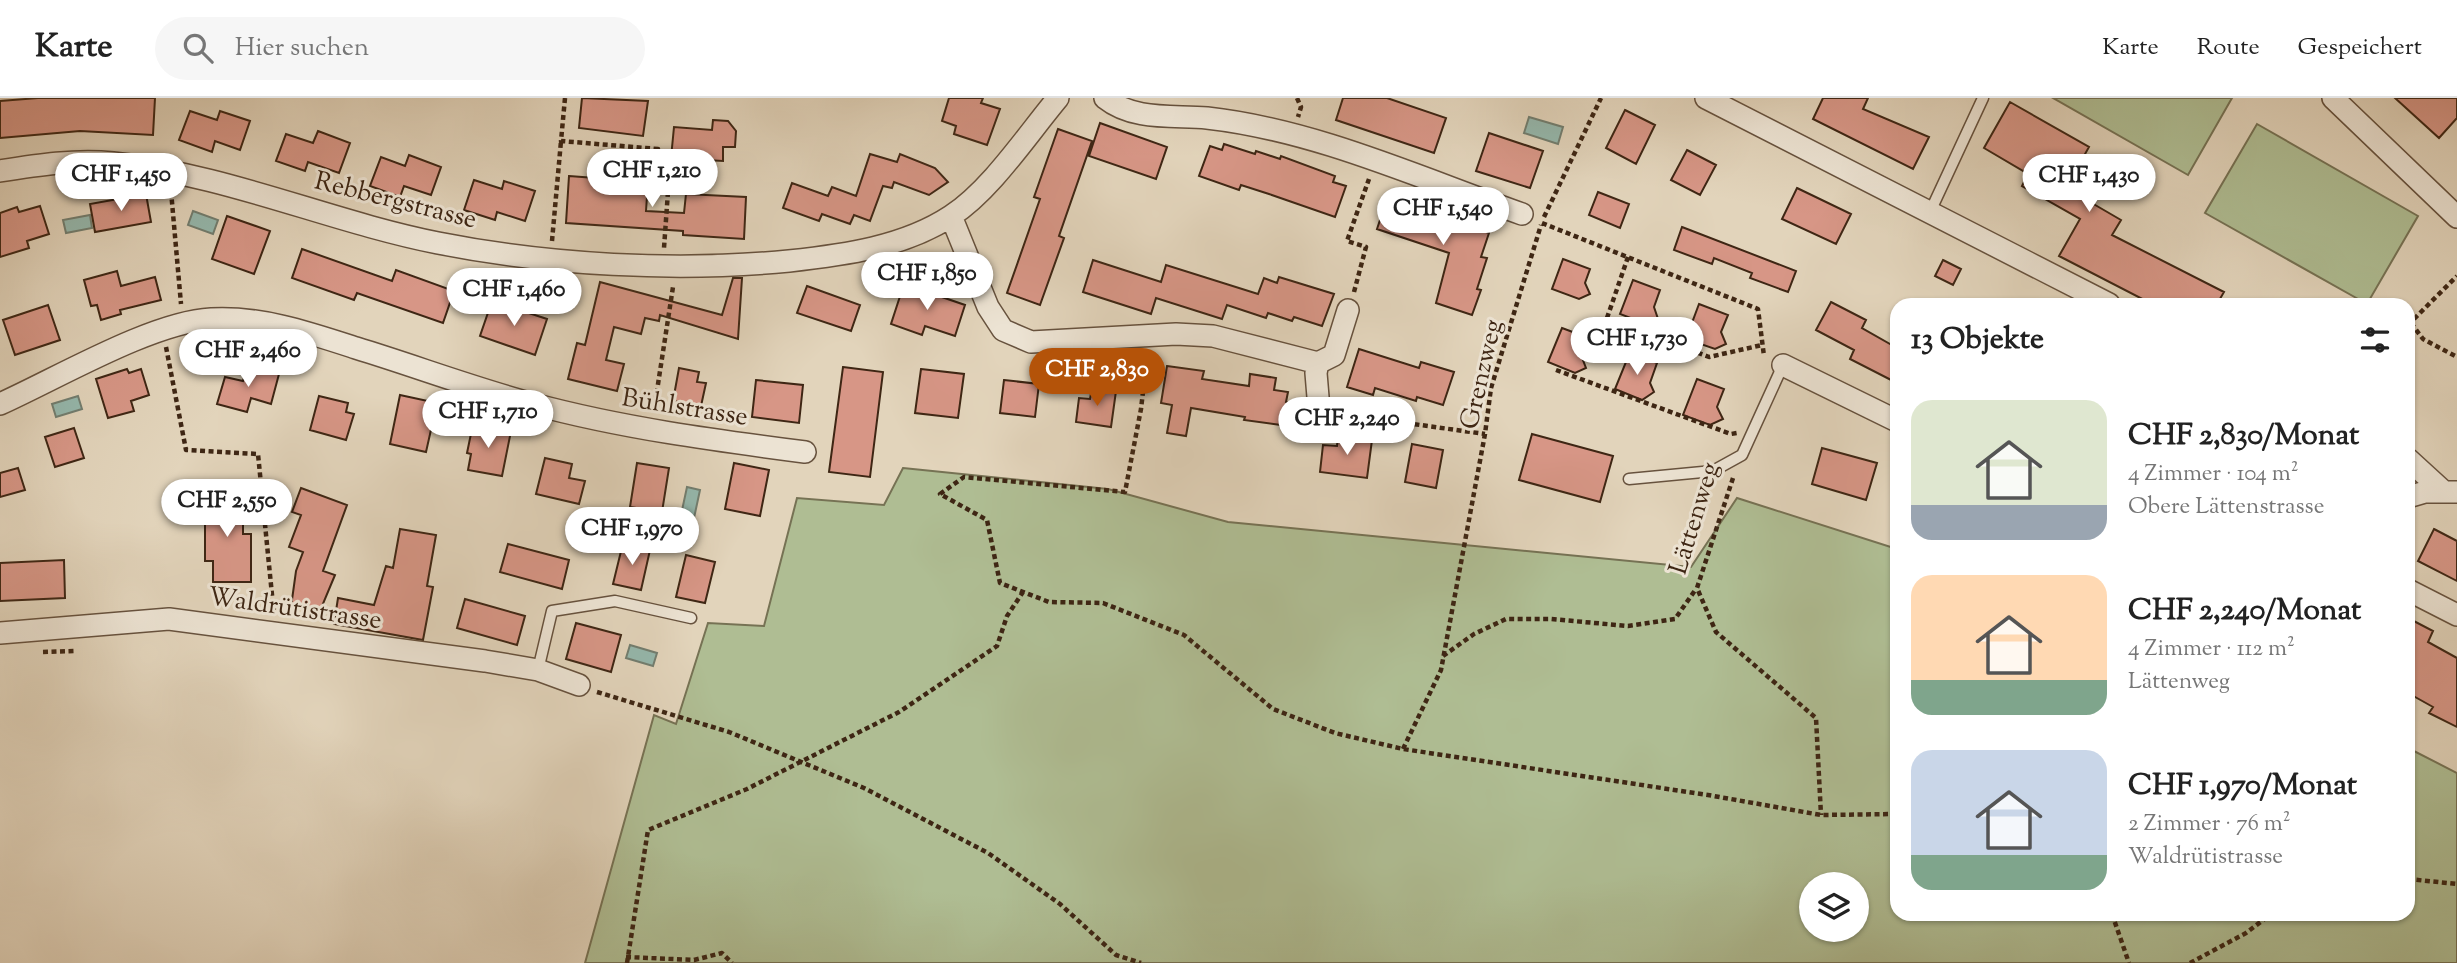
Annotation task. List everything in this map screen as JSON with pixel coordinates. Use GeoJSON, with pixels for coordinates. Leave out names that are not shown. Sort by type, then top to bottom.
{"type":"FeatureCollection","features":[{"type":"Feature","properties":{"kind":"street","name":"Rebbergstrasse"},"geometry":{"type":"LineString","coordinates":[[0,171],[50,164],[111,163],[233,185],[438,243],[551,258],[670,266],[758,264],[845,255],[901,240],[951,216],[978,192],[1058,98]]}},
{"type":"Feature","properties":{"kind":"street"},"geometry":{"type":"LineString","coordinates":[[1105,98],[1118,108],[1153,116],[1239,122],[1294,135],[1522,214]]}},
{"type":"Feature","properties":{"kind":"street"},"geometry":{"type":"LineString","coordinates":[[1706,98],[2097,298]]}},
{"type":"Feature","properties":{"kind":"street"},"geometry":{"type":"LineString","coordinates":[[2333,98],[2457,217]]}},
{"type":"Feature","properties":{"kind":"street"},"geometry":{"type":"LineString","coordinates":[[951,216],[988,307],[1003,330],[1031,342],[1149,335],[1213,336],[1318,363],[1334,355],[1349,310]]}},
{"type":"Feature","properties":{"kind":"street","name":"Bühlstrasse"},"geometry":{"type":"LineString","coordinates":[[0,404],[186,322],[239,319],[294,329],[531,403],[651,431],[805,452]]}},
{"type":"Feature","properties":{"kind":"street"},"geometry":{"type":"LineString","coordinates":[[1318,363],[1316,373],[1319,409],[1328,418],[1388,428]]}},
{"type":"Feature","properties":{"kind":"street"},"geometry":{"type":"LineString","coordinates":[[1783,365],[1890,418]]}},
{"type":"Feature","properties":{"kind":"street"},"geometry":{"type":"LineString","coordinates":[[2415,464],[2450,492]]}},
{"type":"Feature","properties":{"kind":"street"},"geometry":{"type":"LineString","coordinates":[[2415,496],[2450,492]]}},
{"type":"Feature","properties":{"kind":"street"},"geometry":{"type":"LineString","coordinates":[[2415,594],[2457,615]]}},
{"type":"Feature","properties":{"kind":"street","name":"Waldrütistrasse"},"geometry":{"type":"LineString","coordinates":[[0,633],[169,619],[538,670],[579,685]]}},
{"type":"Feature","properties":{"kind":"lane"},"geometry":{"type":"LineString","coordinates":[[1930,212],[1983,98]]}},
{"type":"Feature","properties":{"kind":"lane","name":"Lättenweg"},"geometry":{"type":"LineString","coordinates":[[1742,454],[1783,365]]}},
{"type":"Feature","properties":{"kind":"lane"},"geometry":{"type":"LineString","coordinates":[[1629,479],[1713,471],[1742,454]]}},
{"type":"Feature","properties":{"kind":"lane"},"geometry":{"type":"LineString","coordinates":[[538,670],[552,611],[615,601],[691,618]]}},
{"type":"Feature","properties":{"kind":"path"},"geometry":{"type":"LineString","coordinates":[[551,258],[565,98]]}},
{"type":"Feature","properties":{"kind":"path","name":"Grenzweg"},"geometry":{"type":"LineString","coordinates":[[1403,748],[1441,670],[1485,434],[1491,388],[1542,223],[1601,98]]}},
{"type":"Feature","properties":{"kind":"path"},"geometry":{"type":"LineString","coordinates":[[561,141],[658,149],[657,162],[670,163],[670,266],[651,431]]}},
{"type":"Feature","properties":{"kind":"path"},"geometry":{"type":"LineString","coordinates":[[1349,310],[1366,247],[1347,241],[1375,162]]}},
{"type":"Feature","properties":{"kind":"path"},"geometry":{"type":"LineString","coordinates":[[169,172],[181,305],[186,322]]}},
{"type":"Feature","properties":{"kind":"path"},"geometry":{"type":"LineString","coordinates":[[1542,223],[1758,309],[1764,357],[1783,365]]}},
{"type":"Feature","properties":{"kind":"path"},"geometry":{"type":"LineString","coordinates":[[1628,257],[1607,318],[1709,357],[1762,345]]}},
{"type":"Feature","properties":{"kind":"path"},"geometry":{"type":"LineString","coordinates":[[2415,318],[2457,275]]}},
{"type":"Feature","properties":{"kind":"path"},"geometry":{"type":"LineString","coordinates":[[2415,330],[2423,339],[2457,357]]}},
{"type":"Feature","properties":{"kind":"path"},"geometry":{"type":"LineString","coordinates":[[162,331],[186,450],[258,454],[276,633]]}},
{"type":"Feature","properties":{"kind":"path"},"geometry":{"type":"LineString","coordinates":[[1149,335],[1141,409],[1125,492],[964,477],[940,494],[987,520],[1000,583],[1049,602],[1104,603],[1184,635],[1273,709],[1335,733],[1403,748],[1708,794],[1821,815],[1890,814]]}},
{"type":"Feature","properties":{"kind":"path"},"geometry":{"type":"LineString","coordinates":[[1556,370],[1731,434],[1752,432]]}},
{"type":"Feature","properties":{"kind":"path"},"geometry":{"type":"LineString","coordinates":[[1388,428],[1388,421],[1485,434]]}},
{"type":"Feature","properties":{"kind":"path","name":"Lättenweg"},"geometry":{"type":"LineString","coordinates":[[1742,454],[1697,588],[1716,632],[1815,718],[1821,815]]}},
{"type":"Feature","properties":{"kind":"path"},"geometry":{"type":"LineString","coordinates":[[1443,656],[1474,634],[1506,619],[1551,619],[1628,626],[1675,619],[1697,588]]}},
{"type":"Feature","properties":{"kind":"path"},"geometry":{"type":"LineString","coordinates":[[732,963],[722,953],[694,960],[626,960],[648,830],[747,789],[899,712],[997,646],[1007,616],[1023,592]]}},
{"type":"Feature","properties":{"kind":"path"},"geometry":{"type":"LineString","coordinates":[[622,701],[729,732],[864,788],[988,853],[1060,904],[1116,955],[1141,963]]}},
{"type":"Feature","properties":{"kind":"path"},"geometry":{"type":"LineString","coordinates":[[2415,880],[2457,884]]}},
{"type":"Feature","properties":{"kind":"path"},"geometry":{"type":"LineString","coordinates":[[2114,921],[2129,963]]}},
{"type":"Feature","properties":{"kind":"path"},"geometry":{"type":"LineString","coordinates":[[2190,963],[2246,933],[2262,921]]}},
{"type":"Feature","properties":{"kind":"green space"},"geometry":{"type":"Polygon","coordinates":[[[2053,98],[2232,98],[2188,175],[2053,98]]]}},
{"type":"Feature","properties":{"kind":"green space"},"geometry":{"type":"Polygon","coordinates":[[[2257,124],[2418,216],[2370,298],[2356,298],[2205,213],[2257,124]]]}},
{"type":"Feature","properties":{"kind":"green space"},"geometry":{"type":"Polygon","coordinates":[[[903,468],[1108,489],[1228,522],[1691,567],[1737,498],[1890,547],[1890,921],[2415,921],[2415,752],[2457,773],[2457,963],[585,963],[654,715],[676,724],[708,623],[764,626],[797,498],[884,505],[903,468]]]}},
{"type":"Feature","properties":{"kind":"water"},"geometry":{"type":"Polygon","coordinates":[[[1529,117],[1563,127],[1558,144],[1524,133],[1529,117]]]}},
{"type":"Feature","properties":{"kind":"water"},"geometry":{"type":"Polygon","coordinates":[[[193,211],[218,220],[213,234],[188,225],[193,211]]]}},
{"type":"Feature","properties":{"kind":"water"},"geometry":{"type":"Polygon","coordinates":[[[90,215],[92,228],[66,233],[63,220],[90,215]]]}},
{"type":"Feature","properties":{"kind":"water"},"geometry":{"type":"Polygon","coordinates":[[[936,273],[961,282],[957,293],[932,285],[936,273]]]}},
{"type":"Feature","properties":{"kind":"water"},"geometry":{"type":"Polygon","coordinates":[[[460,275],[482,284],[476,297],[455,289],[460,275]]]}},
{"type":"Feature","properties":{"kind":"water"},"geometry":{"type":"Polygon","coordinates":[[[78,396],[82,409],[56,417],[52,404],[78,396]]]}},
{"type":"Feature","properties":{"kind":"water"},"geometry":{"type":"Polygon","coordinates":[[[687,487],[700,490],[694,518],[681,515],[687,487]]]}},
{"type":"Feature","properties":{"kind":"water"},"geometry":{"type":"Polygon","coordinates":[[[630,645],[657,653],[653,666],[626,658],[630,645]]]}},
{"type":"Feature","properties":{"kind":"building"},"geometry":{"type":"Polygon","coordinates":[[[38,98],[155,98],[153,135],[80,131],[0,138],[0,101],[38,98]]]}},
{"type":"Feature","properties":{"kind":"building"},"geometry":{"type":"Polygon","coordinates":[[[582,98],[648,101],[643,136],[579,128],[582,98]]]}},
{"type":"Feature","properties":{"kind":"building"},"geometry":{"type":"Polygon","coordinates":[[[949,98],[983,98],[981,103],[1000,109],[987,145],[954,134],[956,126],[942,121],[949,98]]]}},
{"type":"Feature","properties":{"kind":"building"},"geometry":{"type":"Polygon","coordinates":[[[1343,98],[1387,98],[1446,118],[1434,153],[1336,120],[1343,98]]]}},
{"type":"Feature","properties":{"kind":"building"},"geometry":{"type":"Polygon","coordinates":[[[1823,98],[1868,98],[1863,109],[1929,137],[1913,169],[1813,119],[1823,98]]]}},
{"type":"Feature","properties":{"kind":"building"},"geometry":{"type":"Polygon","coordinates":[[[2395,98],[2457,98],[2457,118],[2439,138],[2395,98]]]}},
{"type":"Feature","properties":{"kind":"building"},"geometry":{"type":"Polygon","coordinates":[[[2010,102],[2089,147],[2066,188],[2121,220],[2112,235],[2224,292],[2220,298],[2140,298],[2059,256],[2080,219],[2022,186],[2028,174],[1984,148],[2010,102]]]}},
{"type":"Feature","properties":{"kind":"building"},"geometry":{"type":"Polygon","coordinates":[[[1625,110],[1655,125],[1636,164],[1606,148],[1625,110]]]}},
{"type":"Feature","properties":{"kind":"building"},"geometry":{"type":"Polygon","coordinates":[[[190,111],[217,120],[220,111],[250,121],[240,150],[215,141],[212,152],[179,140],[190,111]]]}},
{"type":"Feature","properties":{"kind":"building"},"geometry":{"type":"Polygon","coordinates":[[[713,120],[728,121],[736,131],[735,147],[723,147],[723,161],[671,158],[674,127],[712,130],[713,120]]]}},
{"type":"Feature","properties":{"kind":"building"},"geometry":{"type":"Polygon","coordinates":[[[1100,123],[1167,147],[1156,179],[1089,156],[1100,123]]]}},
{"type":"Feature","properties":{"kind":"building"},"geometry":{"type":"Polygon","coordinates":[[[1058,129],[1092,141],[1059,236],[1064,238],[1040,305],[1007,293],[1040,199],[1034,197],[1058,129]]]}},
{"type":"Feature","properties":{"kind":"building"},"geometry":{"type":"Polygon","coordinates":[[[318,131],[350,143],[339,173],[308,162],[305,171],[276,161],[286,134],[313,143],[318,131]]]}},
{"type":"Feature","properties":{"kind":"building"},"geometry":{"type":"Polygon","coordinates":[[[1489,133],[1543,151],[1530,188],[1476,171],[1489,133]]]}},
{"type":"Feature","properties":{"kind":"building"},"geometry":{"type":"Polygon","coordinates":[[[1224,144],[1255,154],[1256,151],[1280,159],[1281,156],[1335,176],[1333,182],[1346,186],[1335,217],[1241,185],[1239,190],[1199,176],[1210,146],[1222,150],[1224,144]]]}},
{"type":"Feature","properties":{"kind":"building"},"geometry":{"type":"Polygon","coordinates":[[[1687,150],[1716,165],[1700,195],[1671,180],[1687,150]]]}},
{"type":"Feature","properties":{"kind":"building"},"geometry":{"type":"Polygon","coordinates":[[[870,154],[897,162],[900,154],[935,168],[948,182],[929,195],[894,182],[892,188],[883,186],[870,221],[854,215],[850,224],[822,214],[819,221],[783,208],[792,183],[828,196],[832,187],[856,196],[870,154]]]}},
{"type":"Feature","properties":{"kind":"building"},"geometry":{"type":"Polygon","coordinates":[[[409,155],[441,167],[431,195],[404,186],[400,197],[370,186],[381,157],[405,166],[409,155]]]}},
{"type":"Feature","properties":{"kind":"building"},"geometry":{"type":"Polygon","coordinates":[[[569,176],[648,182],[646,211],[684,213],[686,194],[746,197],[744,239],[683,235],[683,231],[566,223],[569,176]]]}},
{"type":"Feature","properties":{"kind":"building"},"geometry":{"type":"Polygon","coordinates":[[[474,180],[502,189],[504,181],[535,191],[525,221],[497,212],[495,220],[464,210],[474,180]]]}},
{"type":"Feature","properties":{"kind":"building"},"geometry":{"type":"Polygon","coordinates":[[[1797,188],[1851,214],[1836,244],[1782,219],[1797,188]]]}},
{"type":"Feature","properties":{"kind":"building"},"geometry":{"type":"Polygon","coordinates":[[[1598,192],[1629,204],[1620,228],[1589,215],[1598,192]]]}},
{"type":"Feature","properties":{"kind":"building"},"geometry":{"type":"Polygon","coordinates":[[[146,194],[151,222],[95,232],[90,204],[146,194]]]}},
{"type":"Feature","properties":{"kind":"building"},"geometry":{"type":"Polygon","coordinates":[[[1401,197],[1457,212],[1456,216],[1475,222],[1473,228],[1489,233],[1481,257],[1487,258],[1477,289],[1481,290],[1472,315],[1436,303],[1449,253],[1377,229],[1387,199],[1399,203],[1401,197]]]}},
{"type":"Feature","properties":{"kind":"building"},"geometry":{"type":"Polygon","coordinates":[[[40,206],[49,234],[27,241],[29,248],[0,257],[0,213],[17,207],[19,212],[40,206]]]}},
{"type":"Feature","properties":{"kind":"building"},"geometry":{"type":"Polygon","coordinates":[[[227,216],[270,231],[254,274],[212,259],[227,216]]]}},
{"type":"Feature","properties":{"kind":"building"},"geometry":{"type":"Polygon","coordinates":[[[1682,227],[1796,271],[1788,292],[1750,278],[1752,273],[1714,258],[1712,264],[1674,250],[1682,227]]]}},
{"type":"Feature","properties":{"kind":"building"},"geometry":{"type":"Polygon","coordinates":[[[302,249],[392,281],[396,270],[454,291],[443,323],[357,293],[354,300],[292,278],[302,249]]]}},
{"type":"Feature","properties":{"kind":"building"},"geometry":{"type":"Polygon","coordinates":[[[1563,259],[1590,269],[1585,283],[1590,294],[1579,299],[1552,289],[1563,259]]]}},
{"type":"Feature","properties":{"kind":"building"},"geometry":{"type":"Polygon","coordinates":[[[1093,260],[1161,282],[1166,265],[1258,294],[1264,278],[1277,283],[1279,277],[1334,294],[1322,326],[1294,317],[1292,321],[1268,313],[1266,318],[1227,305],[1222,319],[1156,298],[1151,314],[1083,292],[1093,260]]]}},
{"type":"Feature","properties":{"kind":"building"},"geometry":{"type":"Polygon","coordinates":[[[1943,260],[1961,269],[1953,285],[1935,276],[1943,260]]]}},
{"type":"Feature","properties":{"kind":"building"},"geometry":{"type":"Polygon","coordinates":[[[117,271],[121,286],[155,277],[161,300],[120,310],[121,314],[101,320],[97,305],[91,306],[84,280],[117,271]]]}},
{"type":"Feature","properties":{"kind":"building"},"geometry":{"type":"Polygon","coordinates":[[[733,278],[742,278],[738,339],[660,315],[659,321],[645,318],[641,334],[614,327],[606,360],[624,364],[617,391],[568,379],[577,343],[585,345],[600,282],[722,315],[733,278]]]}},
{"type":"Feature","properties":{"kind":"building"},"geometry":{"type":"Polygon","coordinates":[[[1633,280],[1660,290],[1654,307],[1658,319],[1646,324],[1620,314],[1633,280]]]}},
{"type":"Feature","properties":{"kind":"building"},"geometry":{"type":"Polygon","coordinates":[[[904,284],[965,305],[955,336],[925,326],[922,335],[891,324],[904,284]]]}},
{"type":"Feature","properties":{"kind":"building"},"geometry":{"type":"Polygon","coordinates":[[[807,286],[860,305],[851,331],[797,313],[807,286]]]}},
{"type":"Feature","properties":{"kind":"building"},"geometry":{"type":"Polygon","coordinates":[[[492,301],[547,319],[535,355],[480,336],[492,301]]]}},
{"type":"Feature","properties":{"kind":"building"},"geometry":{"type":"Polygon","coordinates":[[[1831,302],[1866,320],[1862,328],[1890,344],[1890,379],[1850,359],[1854,350],[1816,330],[1831,302]]]}},
{"type":"Feature","properties":{"kind":"building"},"geometry":{"type":"Polygon","coordinates":[[[1699,304],[1728,315],[1721,332],[1726,344],[1715,349],[1686,339],[1699,304]]]}},
{"type":"Feature","properties":{"kind":"building"},"geometry":{"type":"Polygon","coordinates":[[[48,305],[60,340],[15,355],[3,320],[48,305]]]}},
{"type":"Feature","properties":{"kind":"building"},"geometry":{"type":"Polygon","coordinates":[[[1562,328],[1589,338],[1581,355],[1586,368],[1575,373],[1548,362],[1562,328]]]}},
{"type":"Feature","properties":{"kind":"building"},"geometry":{"type":"Polygon","coordinates":[[[1359,349],[1419,368],[1421,362],[1454,372],[1443,405],[1417,397],[1416,401],[1375,388],[1373,395],[1347,387],[1359,349]]]}},
{"type":"Feature","properties":{"kind":"building"},"geometry":{"type":"Polygon","coordinates":[[[1630,352],[1657,363],[1650,383],[1654,392],[1642,400],[1615,389],[1630,352]]]}},
{"type":"Feature","properties":{"kind":"building"},"geometry":{"type":"Polygon","coordinates":[[[247,366],[279,374],[271,404],[251,398],[247,412],[217,404],[225,377],[243,381],[247,366]]]}},
{"type":"Feature","properties":{"kind":"building"},"geometry":{"type":"Polygon","coordinates":[[[1167,366],[1204,371],[1202,379],[1249,386],[1250,374],[1276,378],[1274,390],[1288,392],[1286,402],[1299,404],[1296,427],[1244,420],[1245,417],[1191,408],[1186,436],[1167,433],[1172,405],[1161,403],[1167,366]]]}},
{"type":"Feature","properties":{"kind":"building"},"geometry":{"type":"Polygon","coordinates":[[[843,367],[883,372],[870,477],[829,472],[843,367]]]}},
{"type":"Feature","properties":{"kind":"building"},"geometry":{"type":"Polygon","coordinates":[[[679,368],[699,372],[697,382],[706,383],[701,406],[673,401],[679,368]]]}},
{"type":"Feature","properties":{"kind":"building"},"geometry":{"type":"Polygon","coordinates":[[[127,369],[129,373],[141,369],[149,395],[131,401],[134,411],[108,418],[96,379],[127,369]]]}},
{"type":"Feature","properties":{"kind":"building"},"geometry":{"type":"Polygon","coordinates":[[[921,369],[964,374],[958,418],[915,413],[921,369]]]}},
{"type":"Feature","properties":{"kind":"building"},"geometry":{"type":"Polygon","coordinates":[[[1697,379],[1724,389],[1717,407],[1723,419],[1710,425],[1683,415],[1697,379]]]}},
{"type":"Feature","properties":{"kind":"building"},"geometry":{"type":"Polygon","coordinates":[[[756,380],[803,385],[799,423],[752,417],[756,380]]]}},
{"type":"Feature","properties":{"kind":"building"},"geometry":{"type":"Polygon","coordinates":[[[1004,380],[1039,384],[1035,417],[1000,413],[1004,380]]]}},
{"type":"Feature","properties":{"kind":"building"},"geometry":{"type":"Polygon","coordinates":[[[1092,388],[1116,391],[1111,427],[1076,422],[1079,398],[1090,399],[1092,388]]]}},
{"type":"Feature","properties":{"kind":"building"},"geometry":{"type":"Polygon","coordinates":[[[400,395],[437,403],[426,452],[390,444],[400,395]]]}},
{"type":"Feature","properties":{"kind":"building"},"geometry":{"type":"Polygon","coordinates":[[[319,396],[348,403],[346,412],[354,414],[346,440],[310,430],[319,396]]]}},
{"type":"Feature","properties":{"kind":"building"},"geometry":{"type":"Polygon","coordinates":[[[473,424],[511,431],[502,476],[468,470],[471,454],[467,453],[473,424]]]}},
{"type":"Feature","properties":{"kind":"building"},"geometry":{"type":"Polygon","coordinates":[[[74,428],[84,458],[55,467],[45,437],[74,428]]]}},
{"type":"Feature","properties":{"kind":"building"},"geometry":{"type":"Polygon","coordinates":[[[1532,434],[1613,456],[1600,502],[1519,480],[1532,434]]]}},
{"type":"Feature","properties":{"kind":"building"},"geometry":{"type":"Polygon","coordinates":[[[1338,436],[1372,440],[1367,478],[1320,472],[1323,445],[1337,446],[1338,436]]]}},
{"type":"Feature","properties":{"kind":"building"},"geometry":{"type":"Polygon","coordinates":[[[1412,444],[1443,450],[1436,488],[1405,482],[1412,444]]]}},
{"type":"Feature","properties":{"kind":"building"},"geometry":{"type":"Polygon","coordinates":[[[1822,448],[1877,463],[1866,500],[1812,484],[1822,448]]]}},
{"type":"Feature","properties":{"kind":"building"},"geometry":{"type":"Polygon","coordinates":[[[545,458],[572,464],[569,478],[585,481],[579,504],[536,494],[545,458]]]}},
{"type":"Feature","properties":{"kind":"building"},"geometry":{"type":"Polygon","coordinates":[[[637,463],[669,468],[662,512],[630,507],[637,463]]]}},
{"type":"Feature","properties":{"kind":"building"},"geometry":{"type":"Polygon","coordinates":[[[734,463],[769,470],[760,516],[725,509],[734,463]]]}},
{"type":"Feature","properties":{"kind":"building"},"geometry":{"type":"Polygon","coordinates":[[[18,468],[25,490],[0,497],[0,473],[18,468]]]}},
{"type":"Feature","properties":{"kind":"building"},"geometry":{"type":"Polygon","coordinates":[[[301,488],[347,505],[323,571],[335,575],[320,611],[291,607],[296,571],[303,552],[289,547],[301,515],[292,512],[301,488]]]}},
{"type":"Feature","properties":{"kind":"building"},"geometry":{"type":"Polygon","coordinates":[[[205,495],[243,495],[243,534],[251,534],[251,582],[213,582],[213,561],[205,561],[205,495]]]}},
{"type":"Feature","properties":{"kind":"building"},"geometry":{"type":"Polygon","coordinates":[[[400,529],[436,535],[427,586],[433,587],[423,640],[334,624],[338,598],[374,605],[386,566],[393,568],[400,529]]]}},
{"type":"Feature","properties":{"kind":"building"},"geometry":{"type":"Polygon","coordinates":[[[2434,529],[2457,541],[2457,581],[2418,561],[2434,529]]]}},
{"type":"Feature","properties":{"kind":"building"},"geometry":{"type":"Polygon","coordinates":[[[623,543],[650,550],[641,590],[613,584],[623,543]]]}},
{"type":"Feature","properties":{"kind":"building"},"geometry":{"type":"Polygon","coordinates":[[[508,544],[569,560],[562,589],[500,572],[508,544]]]}},
{"type":"Feature","properties":{"kind":"building"},"geometry":{"type":"Polygon","coordinates":[[[686,555],[715,562],[705,603],[676,597],[686,555]]]}},
{"type":"Feature","properties":{"kind":"building"},"geometry":{"type":"Polygon","coordinates":[[[64,560],[65,598],[0,601],[0,563],[64,560]]]}},
{"type":"Feature","properties":{"kind":"building"},"geometry":{"type":"Polygon","coordinates":[[[465,599],[525,616],[517,645],[457,628],[465,599]]]}},
{"type":"Feature","properties":{"kind":"building"},"geometry":{"type":"Polygon","coordinates":[[[2415,622],[2433,631],[2428,642],[2457,658],[2457,727],[2429,713],[2433,707],[2415,697],[2415,622]]]}},
{"type":"Feature","properties":{"kind":"building"},"geometry":{"type":"Polygon","coordinates":[[[576,623],[621,635],[611,672],[566,659],[576,623]]]}}]}
